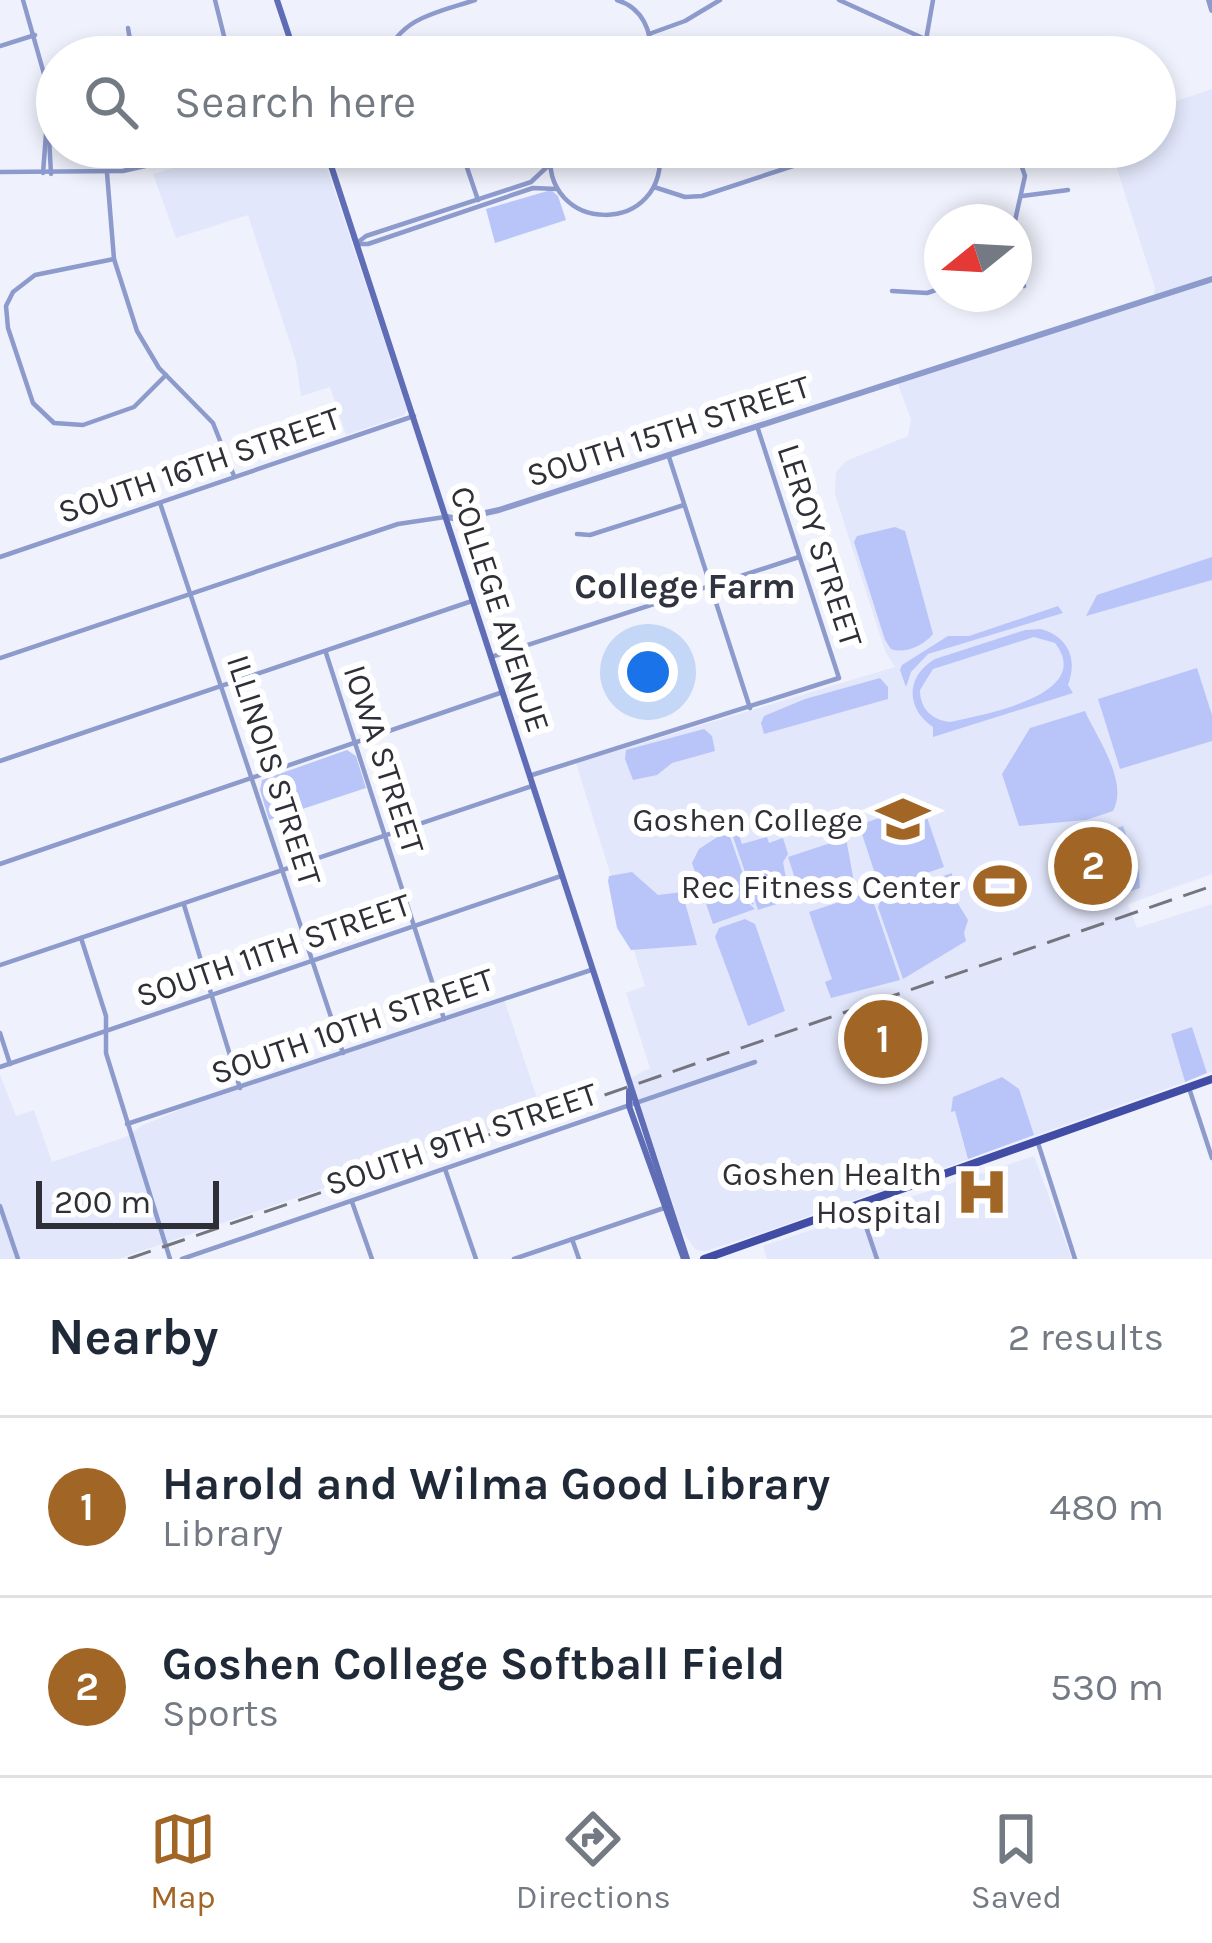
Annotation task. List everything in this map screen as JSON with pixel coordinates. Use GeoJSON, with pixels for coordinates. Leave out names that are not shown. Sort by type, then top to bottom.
{"type":"FeatureCollection","features":[{"type":"Feature","properties":{"kind":"main road"},"geometry":{"type":"LineString","coordinates":[[277,0],[289,36]]}},
{"type":"Feature","properties":{"kind":"main road","name":"COLLEGE AVENUE"},"geometry":{"type":"LineString","coordinates":[[332,168],[447,517],[664,1208],[685,1259]]}},
{"type":"Feature","properties":{"kind":"main road"},"geometry":{"type":"LineString","coordinates":[[704,1259],[736,1254],[1212,1079]]}},
{"type":"Feature","properties":{"kind":"main road","name":"COLLEGE AVENUE"},"geometry":{"type":"LineString","coordinates":[[633,1105],[685,1259]]}},
{"type":"Feature","properties":{"kind":"street"},"geometry":{"type":"LineString","coordinates":[[23,0],[36,38]]}},
{"type":"Feature","properties":{"kind":"street"},"geometry":{"type":"LineString","coordinates":[[215,0],[224,36]]}},
{"type":"Feature","properties":{"kind":"street"},"geometry":{"type":"LineString","coordinates":[[396,36],[408,25],[476,0]]}},
{"type":"Feature","properties":{"kind":"street"},"geometry":{"type":"LineString","coordinates":[[616,0],[636,8],[649,34],[681,23],[720,0]]}},
{"type":"Feature","properties":{"kind":"street"},"geometry":{"type":"LineString","coordinates":[[839,0],[918,36]]}},
{"type":"Feature","properties":{"kind":"street"},"geometry":{"type":"LineString","coordinates":[[926,36],[933,0]]}},
{"type":"Feature","properties":{"kind":"street"},"geometry":{"type":"LineString","coordinates":[[1209,0],[1212,10]]}},
{"type":"Feature","properties":{"kind":"street"},"geometry":{"type":"LineString","coordinates":[[128,28],[129,36]]}},
{"type":"Feature","properties":{"kind":"street"},"geometry":{"type":"LineString","coordinates":[[0,46],[35,34]]}},
{"type":"Feature","properties":{"kind":"street"},"geometry":{"type":"LineString","coordinates":[[47,168],[47,174]]}},
{"type":"Feature","properties":{"kind":"street"},"geometry":{"type":"LineString","coordinates":[[0,172],[107,173],[140,168]]}},
{"type":"Feature","properties":{"kind":"street"},"geometry":{"type":"LineString","coordinates":[[467,168],[479,202]]}},
{"type":"Feature","properties":{"kind":"street"},"geometry":{"type":"LineString","coordinates":[[479,202],[535,180],[546,168]]}},
{"type":"Feature","properties":{"kind":"street"},"geometry":{"type":"LineString","coordinates":[[550,168],[557,189],[579,209],[609,215],[632,209],[653,187],[659,168]]}},
{"type":"Feature","properties":{"kind":"street"},"geometry":{"type":"LineString","coordinates":[[653,187],[685,197],[702,196],[788,168]]}},
{"type":"Feature","properties":{"kind":"street"},"geometry":{"type":"LineString","coordinates":[[1020,204],[1024,168]]}},
{"type":"Feature","properties":{"kind":"street"},"geometry":{"type":"LineString","coordinates":[[107,173],[114,259],[137,331],[166,376],[213,423],[234,476]]}},
{"type":"Feature","properties":{"kind":"street"},"geometry":{"type":"LineString","coordinates":[[356,244],[366,236],[479,202],[537,187],[557,189]]}},
{"type":"Feature","properties":{"kind":"street"},"geometry":{"type":"LineString","coordinates":[[1022,196],[1068,190]]}},
{"type":"Feature","properties":{"kind":"street"},"geometry":{"type":"LineString","coordinates":[[114,259],[35,275],[13,292],[6,306],[8,328],[33,403],[53,423],[83,425],[134,407],[166,376]]}},
{"type":"Feature","properties":{"kind":"street","name":"SOUTH 15TH STREET"},"geometry":{"type":"LineString","coordinates":[[0,658],[398,524],[487,513],[1212,279]]}},
{"type":"Feature","properties":{"kind":"street"},"geometry":{"type":"LineString","coordinates":[[892,291],[924,292]]}},
{"type":"Feature","properties":{"kind":"street","name":"SOUTH 16TH STREET"},"geometry":{"type":"LineString","coordinates":[[0,557],[413,416]]}},
{"type":"Feature","properties":{"kind":"street","name":"LEROY STREET"},"geometry":{"type":"LineString","coordinates":[[750,708],[839,678],[757,426]]}},
{"type":"Feature","properties":{"kind":"street"},"geometry":{"type":"LineString","coordinates":[[529,776],[750,708],[668,455]]}},
{"type":"Feature","properties":{"kind":"street","name":"ILLINOIS STREET"},"geometry":{"type":"LineString","coordinates":[[160,502],[343,1053]]}},
{"type":"Feature","properties":{"kind":"street"},"geometry":{"type":"LineString","coordinates":[[577,534],[590,535],[684,505]]}},
{"type":"Feature","properties":{"kind":"street"},"geometry":{"type":"LineString","coordinates":[[490,657],[800,557]]}},
{"type":"Feature","properties":{"kind":"street"},"geometry":{"type":"LineString","coordinates":[[0,761],[473,600]]}},
{"type":"Feature","properties":{"kind":"street","name":"IOWA STREET"},"geometry":{"type":"LineString","coordinates":[[325,651],[444,1019]]}},
{"type":"Feature","properties":{"kind":"street"},"geometry":{"type":"LineString","coordinates":[[0,864],[502,692]]}},
{"type":"Feature","properties":{"kind":"street"},"geometry":{"type":"LineString","coordinates":[[0,965],[532,786]]}},
{"type":"Feature","properties":{"kind":"street","name":"SOUTH 11TH STREET"},"geometry":{"type":"LineString","coordinates":[[0,1067],[561,876]]}},
{"type":"Feature","properties":{"kind":"street"},"geometry":{"type":"LineString","coordinates":[[183,903],[240,1088]]}},
{"type":"Feature","properties":{"kind":"street"},"geometry":{"type":"LineString","coordinates":[[81,938],[106,1016],[106,1053],[170,1259]]}},
{"type":"Feature","properties":{"kind":"street","name":"SOUTH 10TH STREET"},"geometry":{"type":"LineString","coordinates":[[127,1124],[591,970]]}},
{"type":"Feature","properties":{"kind":"street"},"geometry":{"type":"LineString","coordinates":[[0,1033],[10,1064]]}},
{"type":"Feature","properties":{"kind":"street","name":"SOUTH 9TH STREET"},"geometry":{"type":"LineString","coordinates":[[182,1259],[754,1062]]}},
{"type":"Feature","properties":{"kind":"street"},"geometry":{"type":"LineString","coordinates":[[1189,1088],[1212,1158]]}},
{"type":"Feature","properties":{"kind":"street"},"geometry":{"type":"LineString","coordinates":[[1038,1143],[1075,1259]]}},
{"type":"Feature","properties":{"kind":"street"},"geometry":{"type":"LineString","coordinates":[[445,1169],[476,1259]]}},
{"type":"Feature","properties":{"kind":"street"},"geometry":{"type":"LineString","coordinates":[[352,1201],[372,1259]]}},
{"type":"Feature","properties":{"kind":"street"},"geometry":{"type":"LineString","coordinates":[[0,1206],[18,1259]]}},
{"type":"Feature","properties":{"kind":"street"},"geometry":{"type":"LineString","coordinates":[[859,1206],[878,1259]]}},
{"type":"Feature","properties":{"kind":"street"},"geometry":{"type":"LineString","coordinates":[[514,1259],[664,1208]]}},
{"type":"Feature","properties":{"kind":"street"},"geometry":{"type":"LineString","coordinates":[[572,1239],[579,1259]]}},
{"type":"Feature","properties":{"kind":"shaded area","name":"Goshen College"},"geometry":{"type":"Polygon","coordinates":[[[1212,89],[1212,874],[1128,904],[1137,928],[1212,904],[1212,1071],[1207,1073],[1192,1027],[1171,1034],[1185,1082],[761,1233],[696,1250],[682,1231],[631,1078],[650,1068],[626,993],[645,986],[576,763],[895,667],[885,651],[835,494],[836,472],[846,461],[908,436],[911,419],[897,382],[1153,302],[1155,288],[1117,168],[1176,168],[1176,101],[1212,89]]]}},
{"type":"Feature","properties":{"kind":"shaded area"},"geometry":{"type":"Polygon","coordinates":[[[173,168],[327,168],[407,410],[404,415],[346,435],[330,387],[301,396],[296,361],[248,215],[176,238],[153,174],[173,168]]]}},
{"type":"Feature","properties":{"kind":"shaded area"},"geometry":{"type":"Polygon","coordinates":[[[551,190],[566,220],[495,243],[486,209],[551,190]]]}},
{"type":"Feature","properties":{"kind":"shaded area"},"geometry":{"type":"Polygon","coordinates":[[[895,527],[905,531],[933,634],[902,650],[891,649],[885,640],[854,542],[857,536],[895,527]]]}},
{"type":"Feature","properties":{"kind":"shaded area"},"geometry":{"type":"Polygon","coordinates":[[[1212,557],[1212,580],[1086,616],[1097,595],[1212,557]]]}},
{"type":"Feature","properties":{"kind":"shaded area"},"geometry":{"type":"Polygon","coordinates":[[[1058,606],[1063,613],[928,654],[911,672],[906,687],[902,665],[948,636],[969,636],[1058,606]]]}},
{"type":"Feature","properties":{"kind":"shaded area"},"geometry":{"type":"Polygon","coordinates":[[[1041,629],[1064,643],[1071,658],[1068,685],[1073,693],[933,737],[933,727],[914,702],[914,683],[925,666],[1025,630],[1041,629]],[[1034,637],[933,669],[920,690],[922,703],[933,716],[950,722],[1031,699],[1060,676],[1063,661],[1055,643],[1034,637]]]}},
{"type":"Feature","properties":{"kind":"shaded area"},"geometry":{"type":"Polygon","coordinates":[[[1197,668],[1212,715],[1212,741],[1120,769],[1098,699],[1197,668]]]}},
{"type":"Feature","properties":{"kind":"shaded area"},"geometry":{"type":"Polygon","coordinates":[[[880,678],[888,687],[888,699],[764,734],[764,716],[880,678]]]}},
{"type":"Feature","properties":{"kind":"shaded area"},"geometry":{"type":"Polygon","coordinates":[[[1085,711],[1114,774],[1117,799],[1113,811],[1086,820],[1019,826],[1002,774],[1030,728],[1085,711]]]}},
{"type":"Feature","properties":{"kind":"shaded area"},"geometry":{"type":"Polygon","coordinates":[[[704,729],[712,736],[715,751],[633,780],[626,750],[704,729]]]}},
{"type":"Feature","properties":{"kind":"shaded area"},"geometry":{"type":"Polygon","coordinates":[[[347,750],[356,756],[366,788],[269,820],[260,790],[262,780],[347,750]]]}},
{"type":"Feature","properties":{"kind":"shaded area"},"geometry":{"type":"Polygon","coordinates":[[[922,803],[944,867],[880,889],[859,825],[922,803]]]}},
{"type":"Feature","properties":{"kind":"shaded area"},"geometry":{"type":"Polygon","coordinates":[[[732,815],[742,844],[783,838],[788,889],[779,892],[783,902],[758,910],[733,837],[725,830],[732,815]]]}},
{"type":"Feature","properties":{"kind":"shaded area"},"geometry":{"type":"Polygon","coordinates":[[[1123,826],[1140,888],[1083,907],[1078,881],[1084,857],[1099,838],[1123,826]]]}},
{"type":"Feature","properties":{"kind":"shaded area"},"geometry":{"type":"Polygon","coordinates":[[[725,832],[754,905],[745,900],[755,909],[713,924],[692,863],[699,849],[725,832]]]}},
{"type":"Feature","properties":{"kind":"shaded area"},"geometry":{"type":"Polygon","coordinates":[[[846,838],[854,882],[802,900],[788,857],[846,838]]]}},
{"type":"Feature","properties":{"kind":"shaded area"},"geometry":{"type":"Polygon","coordinates":[[[632,872],[658,895],[682,892],[697,945],[631,950],[617,928],[608,881],[609,876],[632,872]]]}},
{"type":"Feature","properties":{"kind":"shaded area"},"geometry":{"type":"Polygon","coordinates":[[[952,873],[954,897],[968,920],[966,941],[903,979],[878,907],[883,896],[952,873]]]}},
{"type":"Feature","properties":{"kind":"shaded area"},"geometry":{"type":"Polygon","coordinates":[[[870,892],[900,980],[831,998],[825,982],[832,979],[809,912],[870,892]]]}},
{"type":"Feature","properties":{"kind":"shaded area"},"geometry":{"type":"Polygon","coordinates":[[[745,919],[755,924],[785,1011],[748,1026],[715,937],[719,928],[745,919]]]}},
{"type":"Feature","properties":{"kind":"shaded area"},"geometry":{"type":"Polygon","coordinates":[[[504,999],[542,1113],[118,1259],[0,1259],[0,1075],[16,1116],[34,1110],[52,1162],[126,1137],[191,1105],[504,999]]]}},
{"type":"Feature","properties":{"kind":"shaded area"},"geometry":{"type":"Polygon","coordinates":[[[1192,1027],[1207,1073],[1185,1082],[1171,1034],[1192,1027]]]}},
{"type":"Feature","properties":{"kind":"shaded area"},"geometry":{"type":"Polygon","coordinates":[[[1002,1077],[1019,1089],[1034,1135],[968,1159],[955,1111],[951,1112],[953,1097],[1002,1077]]]}},
{"type":"Feature","properties":{"kind":"shaded area","name":"Goshen Health Hospital"},"geometry":{"type":"Polygon","coordinates":[[[1034,1156],[1072,1259],[767,1259],[763,1246],[1034,1156]]]}},
{"type":"Feature","properties":{"kind":"railway"},"geometry":{"type":"LineString","coordinates":[[128,1259],[1212,886]]}},
{"type":"Feature","properties":{"kind":"place","name":"Goshen College"},"geometry":{"type":"Point","coordinates":[903,819]}},
{"type":"Feature","properties":{"kind":"place","name":"Goshen College Softball Field"},"geometry":{"type":"Point","coordinates":[1093,866]}},
{"type":"Feature","properties":{"kind":"place","name":"Rec Fitness Center"},"geometry":{"type":"Point","coordinates":[1000,886]}},
{"type":"Feature","properties":{"kind":"place","name":"Harold and Wilma Good Library"},"geometry":{"type":"Point","coordinates":[883,1039]}},
{"type":"Feature","properties":{"kind":"place","name":"Goshen Health Hospital"},"geometry":{"type":"Point","coordinates":[982,1192]}},
{"type":"Feature","properties":{"kind":"district","name":"College Farm"},"geometry":{"type":"Point","coordinates":[685,585]}}]}
